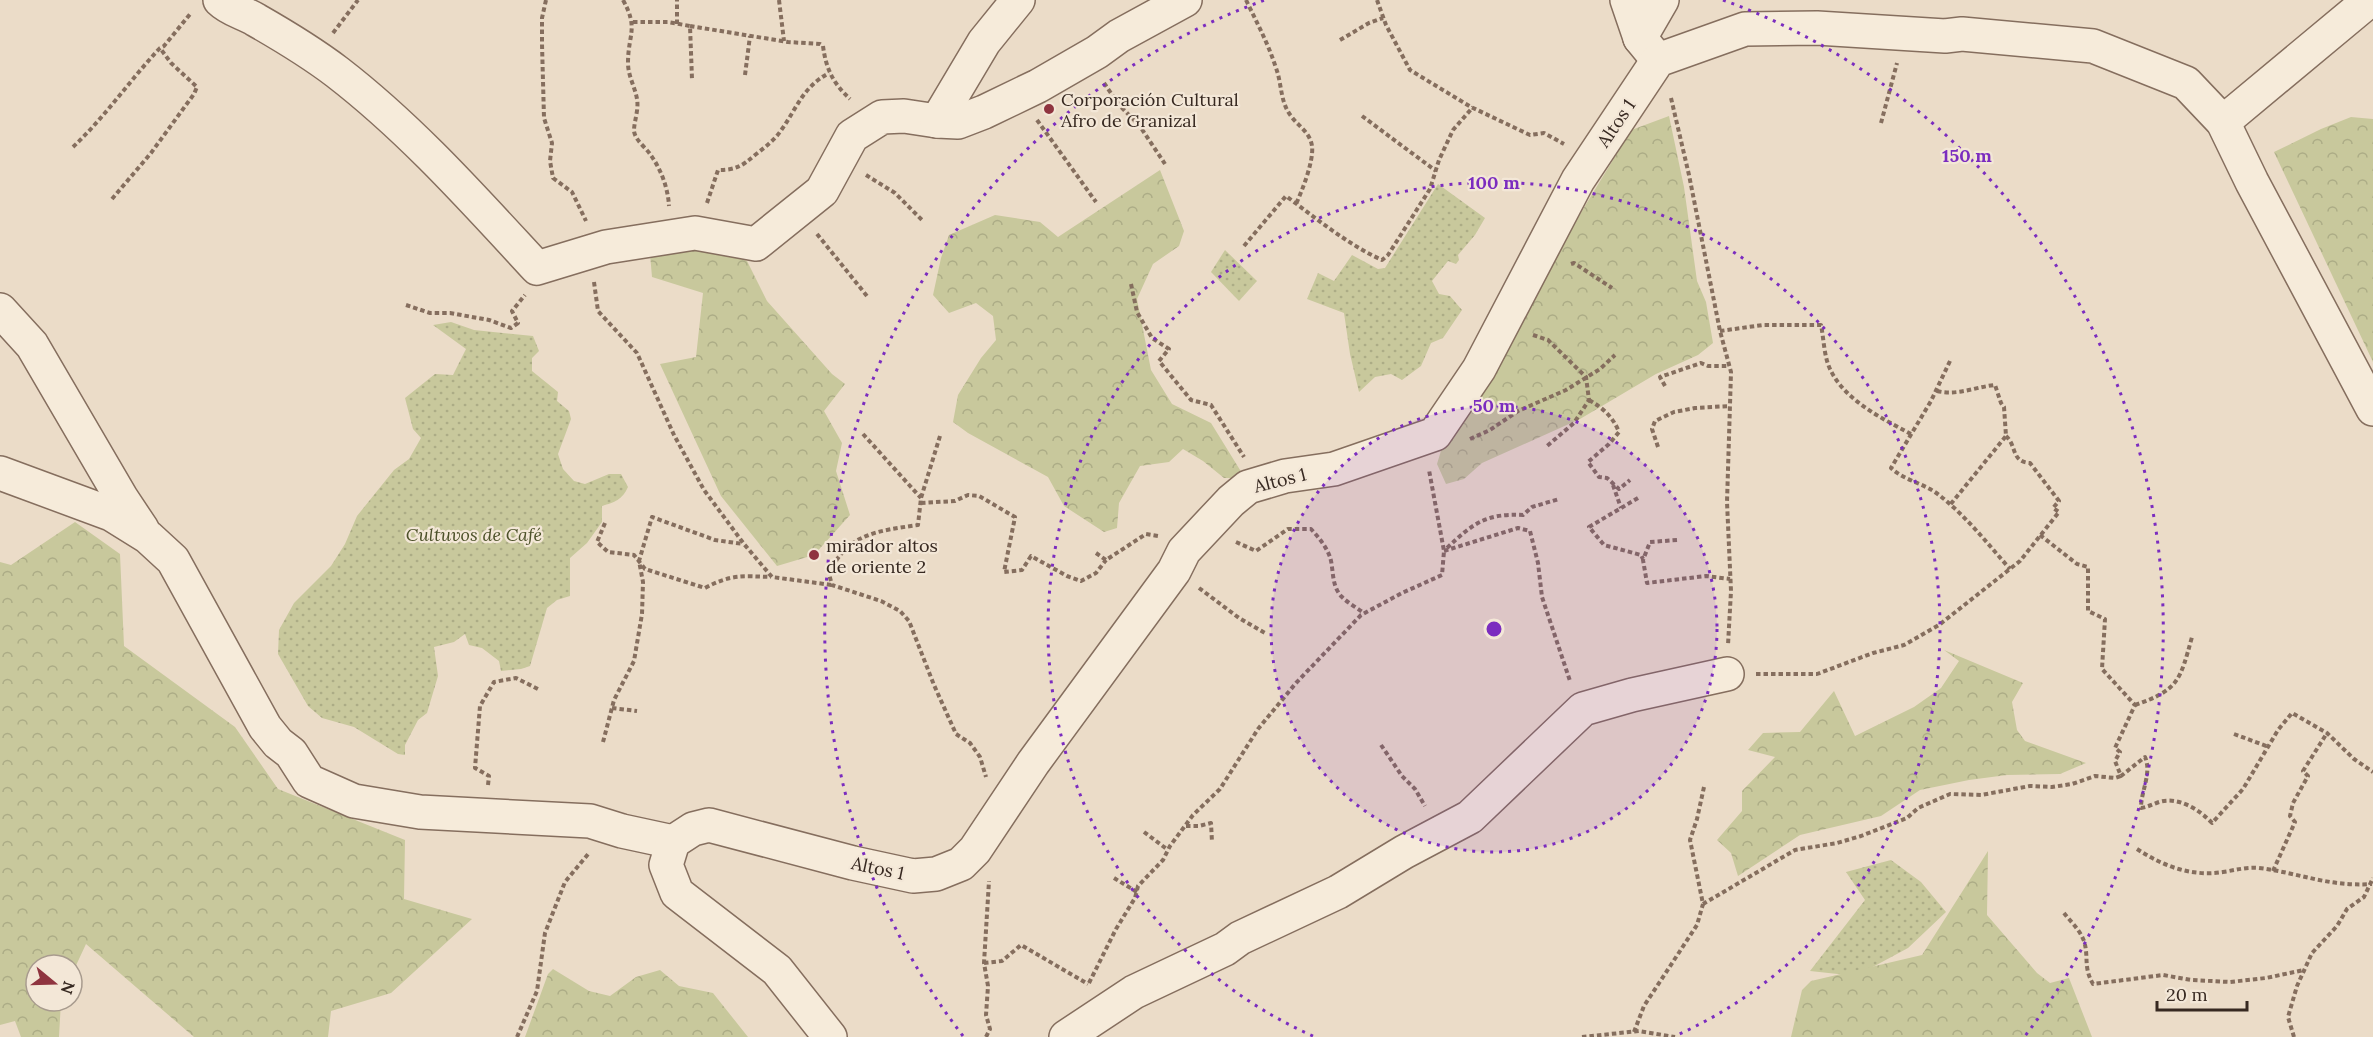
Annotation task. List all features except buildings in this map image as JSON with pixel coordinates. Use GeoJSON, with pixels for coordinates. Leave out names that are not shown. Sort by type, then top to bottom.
{"type":"FeatureCollection","features":[{"type":"Feature","properties":{"kind":"street"},"geometry":{"type":"LineString","coordinates":[[208,5],[225,5],[254,18],[318,58],[371,99],[470,196],[537,268],[606,247],[695,233],[756,244],[822,191],[852,136],[882,117],[904,116],[957,122],[984,112],[1084,59],[1119,36],[1185,0]]}},
{"type":"Feature","properties":{"kind":"street"},"geometry":{"type":"LineString","coordinates":[[1627,0],[1649,49],[1745,29],[1817,28],[1945,36],[1962,34],[2093,46],[2186,83],[2223,122],[2252,182],[2373,409]]}},
{"type":"Feature","properties":{"kind":"street","name":"Altos 1"},"geometry":{"type":"LineString","coordinates":[[673,842],[693,829],[709,825],[852,863],[913,876],[936,874],[961,864],[975,850],[1009,798],[1179,561],[1231,501],[1248,487],[1285,476],[1334,469],[1433,440],[1479,369],[1649,49],[1662,0]]}},
{"type":"Feature","properties":{"kind":"street"},"geometry":{"type":"LineString","coordinates":[[2223,122],[2366,3],[2362,0]]}},
{"type":"Feature","properties":{"kind":"street"},"geometry":{"type":"LineString","coordinates":[[937,121],[984,42],[1012,3]]}},
{"type":"Feature","properties":{"kind":"street"},"geometry":{"type":"LineString","coordinates":[[0,310],[32,345],[122,499],[148,537]]}},
{"type":"Feature","properties":{"kind":"street"},"geometry":{"type":"LineString","coordinates":[[0,473],[111,514],[148,537],[173,560],[265,727],[278,743],[291,753],[309,781],[354,801],[420,812],[590,821],[622,831],[673,842],[666,866],[677,893],[777,970],[830,1037]]}},
{"type":"Feature","properties":{"kind":"street"},"geometry":{"type":"LineString","coordinates":[[1066,1037],[1134,992],[1225,949],[1240,938],[1338,892],[1470,817],[1583,709],[1632,695],[1727,674]]}},
{"type":"Feature","properties":{"kind":"path"},"geometry":{"type":"LineString","coordinates":[[318,58],[335,28],[358,0]]}},
{"type":"Feature","properties":{"kind":"path"},"geometry":{"type":"LineString","coordinates":[[546,0],[542,18],[542,44],[544,118],[552,143],[550,160],[554,178],[572,192],[585,217],[590,233],[598,311],[637,353],[674,435],[704,490],[772,577]]}},
{"type":"Feature","properties":{"kind":"path"},"geometry":{"type":"LineString","coordinates":[[623,0],[633,22],[628,62],[632,88],[637,98],[638,117],[634,131],[636,138],[652,155],[665,184],[673,237]]}},
{"type":"Feature","properties":{"kind":"path"},"geometry":{"type":"LineString","coordinates":[[677,0],[677,24]]}},
{"type":"Feature","properties":{"kind":"path"},"geometry":{"type":"LineString","coordinates":[[779,0],[784,41]]}},
{"type":"Feature","properties":{"kind":"path"},"geometry":{"type":"LineString","coordinates":[[1246,0],[1258,26],[1266,37],[1278,71],[1280,91],[1291,117],[1303,127],[1312,146],[1302,190],[1296,204]]}},
{"type":"Feature","properties":{"kind":"path"},"geometry":{"type":"LineString","coordinates":[[1377,0],[1383,18],[1410,70],[1473,107],[1530,135],[1544,133],[1589,162]]}},
{"type":"Feature","properties":{"kind":"path"},"geometry":{"type":"LineString","coordinates":[[73,147],[160,48],[208,5]]}},
{"type":"Feature","properties":{"kind":"path"},"geometry":{"type":"LineString","coordinates":[[1340,40],[1369,23],[1383,18]]}},
{"type":"Feature","properties":{"kind":"path"},"geometry":{"type":"LineString","coordinates":[[633,22],[677,24],[784,41],[820,44],[823,46],[829,73],[838,87],[862,110],[871,124]]}},
{"type":"Feature","properties":{"kind":"path"},"geometry":{"type":"LineString","coordinates":[[690,26],[692,79]]}},
{"type":"Feature","properties":{"kind":"path"},"geometry":{"type":"LineString","coordinates":[[1881,123],[1899,59],[1903,34]]}},
{"type":"Feature","properties":{"kind":"path"},"geometry":{"type":"LineString","coordinates":[[745,75],[750,36]]}},
{"type":"Feature","properties":{"kind":"path"},"geometry":{"type":"LineString","coordinates":[[112,199],[151,153],[197,87],[171,63],[160,48]]}},
{"type":"Feature","properties":{"kind":"path"},"geometry":{"type":"LineString","coordinates":[[1649,49],[1670,96],[1729,366],[1727,502],[1730,579],[1727,674],[1817,674],[1873,653],[1904,645],[1939,625],[2020,561],[2059,512],[2053,508],[2059,501],[2030,462],[2024,462],[2015,456],[2012,441],[2006,436]]}},
{"type":"Feature","properties":{"kind":"path"},"geometry":{"type":"LineString","coordinates":[[1084,59],[1113,98],[1139,125],[1165,164]]}},
{"type":"Feature","properties":{"kind":"path"},"geometry":{"type":"LineString","coordinates":[[705,235],[700,225],[718,170],[734,170],[766,147],[780,131],[805,91],[814,81],[829,73]]}},
{"type":"Feature","properties":{"kind":"path"},"geometry":{"type":"LineString","coordinates":[[1019,95],[1096,202]]}},
{"type":"Feature","properties":{"kind":"path"},"geometry":{"type":"LineString","coordinates":[[1244,246],[1286,196],[1364,251],[1382,260],[1388,255],[1430,189],[1453,130],[1473,107]]}},
{"type":"Feature","properties":{"kind":"path"},"geometry":{"type":"LineString","coordinates":[[1362,116],[1436,171]]}},
{"type":"Feature","properties":{"kind":"path"},"geometry":{"type":"LineString","coordinates":[[841,157],[895,193],[923,221]]}},
{"type":"Feature","properties":{"kind":"path"},"geometry":{"type":"LineString","coordinates":[[799,209],[845,272],[867,296]]}},
{"type":"Feature","properties":{"kind":"path"},"geometry":{"type":"LineString","coordinates":[[406,305],[430,314],[458,314],[489,320],[511,328],[518,323],[512,311],[537,279],[537,268]]}},
{"type":"Feature","properties":{"kind":"path"},"geometry":{"type":"LineString","coordinates":[[1131,284],[1137,312],[1152,338],[1169,349],[1159,361],[1191,400],[1211,405],[1259,484]]}},
{"type":"Feature","properties":{"kind":"path"},"geometry":{"type":"LineString","coordinates":[[1720,331],[1763,326],[1821,325],[1830,370],[1841,386],[1863,405],[1911,435]]}},
{"type":"Feature","properties":{"kind":"path"},"geometry":{"type":"LineString","coordinates":[[1500,330],[1548,340],[1586,378],[1589,400],[1574,423],[1547,446]]}},
{"type":"Feature","properties":{"kind":"path"},"geometry":{"type":"LineString","coordinates":[[1066,1037],[1107,946],[1136,898],[1138,886],[1162,860],[1193,815],[1220,789],[1258,729],[1296,683],[1365,614],[1442,575],[1444,551],[1431,485],[1429,461],[1433,440],[1456,445],[1482,434],[1518,411],[1566,390],[1600,369],[1615,355]]}},
{"type":"Feature","properties":{"kind":"path"},"geometry":{"type":"LineString","coordinates":[[1950,361],[1937,391],[1891,468],[1900,477],[1937,494],[2010,568]]}},
{"type":"Feature","properties":{"kind":"path"},"geometry":{"type":"LineString","coordinates":[[1665,386],[1660,377],[1686,367],[1701,363],[1708,366],[1729,366]]}},
{"type":"Feature","properties":{"kind":"path"},"geometry":{"type":"LineString","coordinates":[[1937,391],[1961,392],[1995,385],[2004,407],[2006,436],[1950,505]]}},
{"type":"Feature","properties":{"kind":"path"},"geometry":{"type":"LineString","coordinates":[[1589,400],[1603,408],[1616,423],[1619,432],[1588,462],[1599,477],[1607,478],[1619,489],[1630,480]]}},
{"type":"Feature","properties":{"kind":"path"},"geometry":{"type":"LineString","coordinates":[[1658,447],[1652,429],[1655,421],[1674,412],[1730,406]]}},
{"type":"Feature","properties":{"kind":"path"},"geometry":{"type":"LineString","coordinates":[[863,435],[921,500],[955,501],[968,495],[979,496],[1015,517],[1004,572],[1022,570],[1031,556],[1081,581],[1096,573],[1106,560],[1146,534],[1159,537],[1179,561],[1239,618],[1265,633]]}},
{"type":"Feature","properties":{"kind":"path"},"geometry":{"type":"LineString","coordinates":[[832,585],[829,574],[836,558],[857,539],[875,532],[918,525],[921,500],[940,436]]}},
{"type":"Feature","properties":{"kind":"path"},"geometry":{"type":"LineString","coordinates":[[1613,484],[1621,508]]}},
{"type":"Feature","properties":{"kind":"path"},"geometry":{"type":"LineString","coordinates":[[1638,498],[1589,527],[1604,545],[1641,555],[1647,583],[1706,576],[1730,579]]}},
{"type":"Feature","properties":{"kind":"path"},"geometry":{"type":"LineString","coordinates":[[1444,551],[1470,526],[1505,514],[1523,515],[1532,507],[1559,499]]}},
{"type":"Feature","properties":{"kind":"path"},"geometry":{"type":"LineString","coordinates":[[603,742],[612,708],[634,661],[642,614],[643,582],[639,561],[652,517],[716,540],[744,544]]}},
{"type":"Feature","properties":{"kind":"path"},"geometry":{"type":"LineString","coordinates":[[605,523],[597,542],[608,552],[634,555],[645,569],[705,588],[722,579],[742,576],[772,577],[832,585],[900,611],[909,621],[956,734],[970,743],[980,758],[987,778],[1009,798]]}},
{"type":"Feature","properties":{"kind":"path"},"geometry":{"type":"LineString","coordinates":[[1444,551],[1518,528],[1530,531],[1538,562],[1542,597],[1560,657],[1583,709]]}},
{"type":"Feature","properties":{"kind":"path"},"geometry":{"type":"LineString","coordinates":[[1231,540],[1256,551],[1288,529],[1311,529],[1324,544],[1338,591],[1342,597],[1365,614]]}},
{"type":"Feature","properties":{"kind":"path"},"geometry":{"type":"LineString","coordinates":[[2040,535],[2077,564],[2088,567],[2088,611],[2105,619],[2102,669],[2135,705]]}},
{"type":"Feature","properties":{"kind":"path"},"geometry":{"type":"LineString","coordinates":[[1643,560],[1650,542],[1677,540]]}},
{"type":"Feature","properties":{"kind":"path"},"geometry":{"type":"LineString","coordinates":[[1096,553],[1106,560]]}},
{"type":"Feature","properties":{"kind":"path"},"geometry":{"type":"LineString","coordinates":[[2121,776],[2115,761],[2120,752],[2115,748],[2135,705],[2156,698],[2172,688],[2183,670],[2192,637]]}},
{"type":"Feature","properties":{"kind":"path"},"geometry":{"type":"LineString","coordinates":[[485,816],[489,776],[475,768],[480,706],[494,682],[516,678],[540,690]]}},
{"type":"Feature","properties":{"kind":"path"},"geometry":{"type":"LineString","coordinates":[[612,708],[637,711]]}},
{"type":"Feature","properties":{"kind":"path"},"geometry":{"type":"LineString","coordinates":[[1703,904],[1795,850],[1837,843],[1861,836],[1908,818],[1918,808],[1950,794],[1981,795],[2030,786],[2052,787],[2072,784],[2095,776],[2115,778],[2121,776],[2145,757],[2148,772],[2141,808],[2161,801],[2171,801],[2189,805],[2212,823],[2244,789],[2292,713],[2327,733],[2354,759],[2373,772]]}},
{"type":"Feature","properties":{"kind":"path"},"geometry":{"type":"LineString","coordinates":[[2273,871],[2295,822],[2290,816],[2308,776],[2303,771],[2327,733]]}},
{"type":"Feature","properties":{"kind":"path"},"geometry":{"type":"LineString","coordinates":[[2234,734],[2269,747]]}},
{"type":"Feature","properties":{"kind":"path"},"geometry":{"type":"LineString","coordinates":[[1382,745],[1402,776],[1415,789],[1440,834]]}},
{"type":"Feature","properties":{"kind":"path"},"geometry":{"type":"LineString","coordinates":[[1634,1032],[1644,1006],[1697,925],[1703,904],[1689,840],[1697,819],[1704,788]]}},
{"type":"Feature","properties":{"kind":"path"},"geometry":{"type":"LineString","coordinates":[[1185,826],[1211,823],[1212,842]]}},
{"type":"Feature","properties":{"kind":"path"},"geometry":{"type":"LineString","coordinates":[[517,1037],[537,991],[545,933],[565,882],[592,851],[622,831]]}},
{"type":"Feature","properties":{"kind":"path"},"geometry":{"type":"LineString","coordinates":[[1144,832],[1168,850]]}},
{"type":"Feature","properties":{"kind":"path"},"geometry":{"type":"LineString","coordinates":[[2137,849],[2156,862],[2182,871],[2221,872],[2243,867],[2347,885],[2372,884]]}},
{"type":"Feature","properties":{"kind":"path"},"geometry":{"type":"LineString","coordinates":[[975,850],[990,868],[984,963],[988,986],[986,1015],[990,1029],[986,1037]]}},
{"type":"Feature","properties":{"kind":"path"},"geometry":{"type":"LineString","coordinates":[[1114,878],[1137,892]]}},
{"type":"Feature","properties":{"kind":"path"},"geometry":{"type":"LineString","coordinates":[[2294,1037],[2288,1017],[2312,953],[2337,926],[2347,909],[2364,897],[2373,878]]}},
{"type":"Feature","properties":{"kind":"path"},"geometry":{"type":"LineString","coordinates":[[2064,913],[2080,933],[2085,944],[2084,958],[2093,984],[2163,975],[2191,980],[2230,982],[2266,978],[2304,970]]}},
{"type":"Feature","properties":{"kind":"path"},"geometry":{"type":"LineString","coordinates":[[984,963],[1002,962],[1021,945],[1088,984]]}},
{"type":"Feature","properties":{"kind":"path"},"geometry":{"type":"LineString","coordinates":[[1582,1037],[1634,1032],[1675,1037]]}},
{"type":"Feature","properties":{"kind":"green space"},"geometry":{"type":"Polygon","coordinates":[[[1669,116],[1684,187],[1697,281],[1706,302],[1713,343],[1698,355],[1656,374],[1580,419],[1482,463],[1464,479],[1446,484],[1437,464],[1446,434],[1616,155],[1626,132],[1669,116]]]}},
{"type":"Feature","properties":{"kind":"green space"},"geometry":{"type":"Polygon","coordinates":[[[2351,117],[2373,119],[2373,362],[2274,152],[2351,117]]]}},
{"type":"Feature","properties":{"kind":"green space"},"geometry":{"type":"Polygon","coordinates":[[[1160,170],[1184,231],[1179,246],[1153,264],[1137,299],[1151,370],[1172,404],[1211,423],[1245,478],[1224,478],[1183,449],[1169,462],[1140,466],[1119,503],[1117,528],[1104,532],[1064,506],[1048,477],[968,433],[953,422],[958,395],[981,358],[996,340],[993,316],[976,303],[949,313],[933,295],[941,258],[949,235],[995,215],[1040,222],[1058,237],[1160,170]]]}},
{"type":"Feature","properties":{"kind":"green space"},"geometry":{"type":"Polygon","coordinates":[[[1438,184],[1485,218],[1475,235],[1458,255],[1459,260],[1456,264],[1448,261],[1432,281],[1439,294],[1450,296],[1462,310],[1443,338],[1431,343],[1421,366],[1402,380],[1391,374],[1375,377],[1359,392],[1344,313],[1307,299],[1318,273],[1334,281],[1352,255],[1378,269],[1385,268],[1438,184]]]}},
{"type":"Feature","properties":{"kind":"green space"},"geometry":{"type":"Polygon","coordinates":[[[687,247],[718,248],[747,261],[767,301],[832,374],[845,384],[824,411],[842,443],[836,471],[850,515],[814,555],[777,566],[721,496],[660,364],[696,357],[703,293],[652,277],[650,254],[687,247]]]}},
{"type":"Feature","properties":{"kind":"green space"},"geometry":{"type":"Polygon","coordinates":[[[1225,250],[1257,281],[1239,301],[1211,272],[1225,250]]]}},
{"type":"Feature","properties":{"kind":"green space","name":"Cultuvos de Café"},"geometry":{"type":"Polygon","coordinates":[[[451,322],[474,330],[533,336],[539,351],[532,358],[532,371],[558,392],[557,401],[569,411],[571,419],[558,454],[563,469],[574,481],[585,484],[609,474],[621,474],[628,487],[618,500],[602,506],[602,522],[587,543],[570,558],[570,596],[557,600],[547,608],[530,666],[501,671],[499,661],[482,648],[469,645],[465,634],[454,642],[434,647],[438,676],[427,713],[418,720],[405,745],[405,755],[398,754],[354,727],[322,718],[308,706],[278,654],[279,630],[294,603],[331,566],[345,544],[357,516],[394,470],[409,459],[421,438],[413,429],[405,398],[435,374],[453,375],[466,349],[433,325],[451,322]]]}},
{"type":"Feature","properties":{"kind":"green space"},"geometry":{"type":"Polygon","coordinates":[[[75,522],[120,554],[124,646],[235,727],[278,789],[405,840],[404,899],[472,919],[391,993],[331,1011],[328,1037],[194,1037],[86,944],[82,953],[24,953],[24,1013],[60,1013],[59,1037],[21,1037],[15,1021],[0,1025],[0,562],[11,565],[75,522]]]}},
{"type":"Feature","properties":{"kind":"green space"},"geometry":{"type":"Polygon","coordinates":[[[1944,650],[2023,683],[2012,702],[2017,730],[2025,741],[2086,763],[2060,774],[2007,775],[1920,790],[1881,816],[1800,835],[1738,876],[1731,853],[1717,840],[1742,811],[1742,791],[1775,757],[1748,750],[1763,733],[1800,732],[1834,691],[1855,736],[1914,707],[1941,688],[1959,661],[1944,650]]]}},
{"type":"Feature","properties":{"kind":"green space"},"geometry":{"type":"Polygon","coordinates":[[[1988,851],[1987,915],[2037,973],[2050,983],[2069,978],[2092,1037],[1791,1037],[1802,990],[1811,981],[1922,955],[1988,851]]]}},
{"type":"Feature","properties":{"kind":"green space"},"geometry":{"type":"Polygon","coordinates":[[[1891,860],[1921,882],[1946,912],[1908,948],[1856,976],[1810,971],[1865,900],[1846,872],[1891,860]]]}},
{"type":"Feature","properties":{"kind":"green space"},"geometry":{"type":"Polygon","coordinates":[[[553,969],[589,991],[610,996],[636,977],[660,970],[679,986],[713,993],[748,1037],[525,1037],[548,974],[553,969]]]}},
{"type":"Feature","properties":{"kind":"place","name":"Corporación Cultural Afro de Granizal"},"geometry":{"type":"Point","coordinates":[1049,109]}},
{"type":"Feature","properties":{"kind":"place","name":"mirador altos de oriente 2"},"geometry":{"type":"Point","coordinates":[814,555]}}]}
